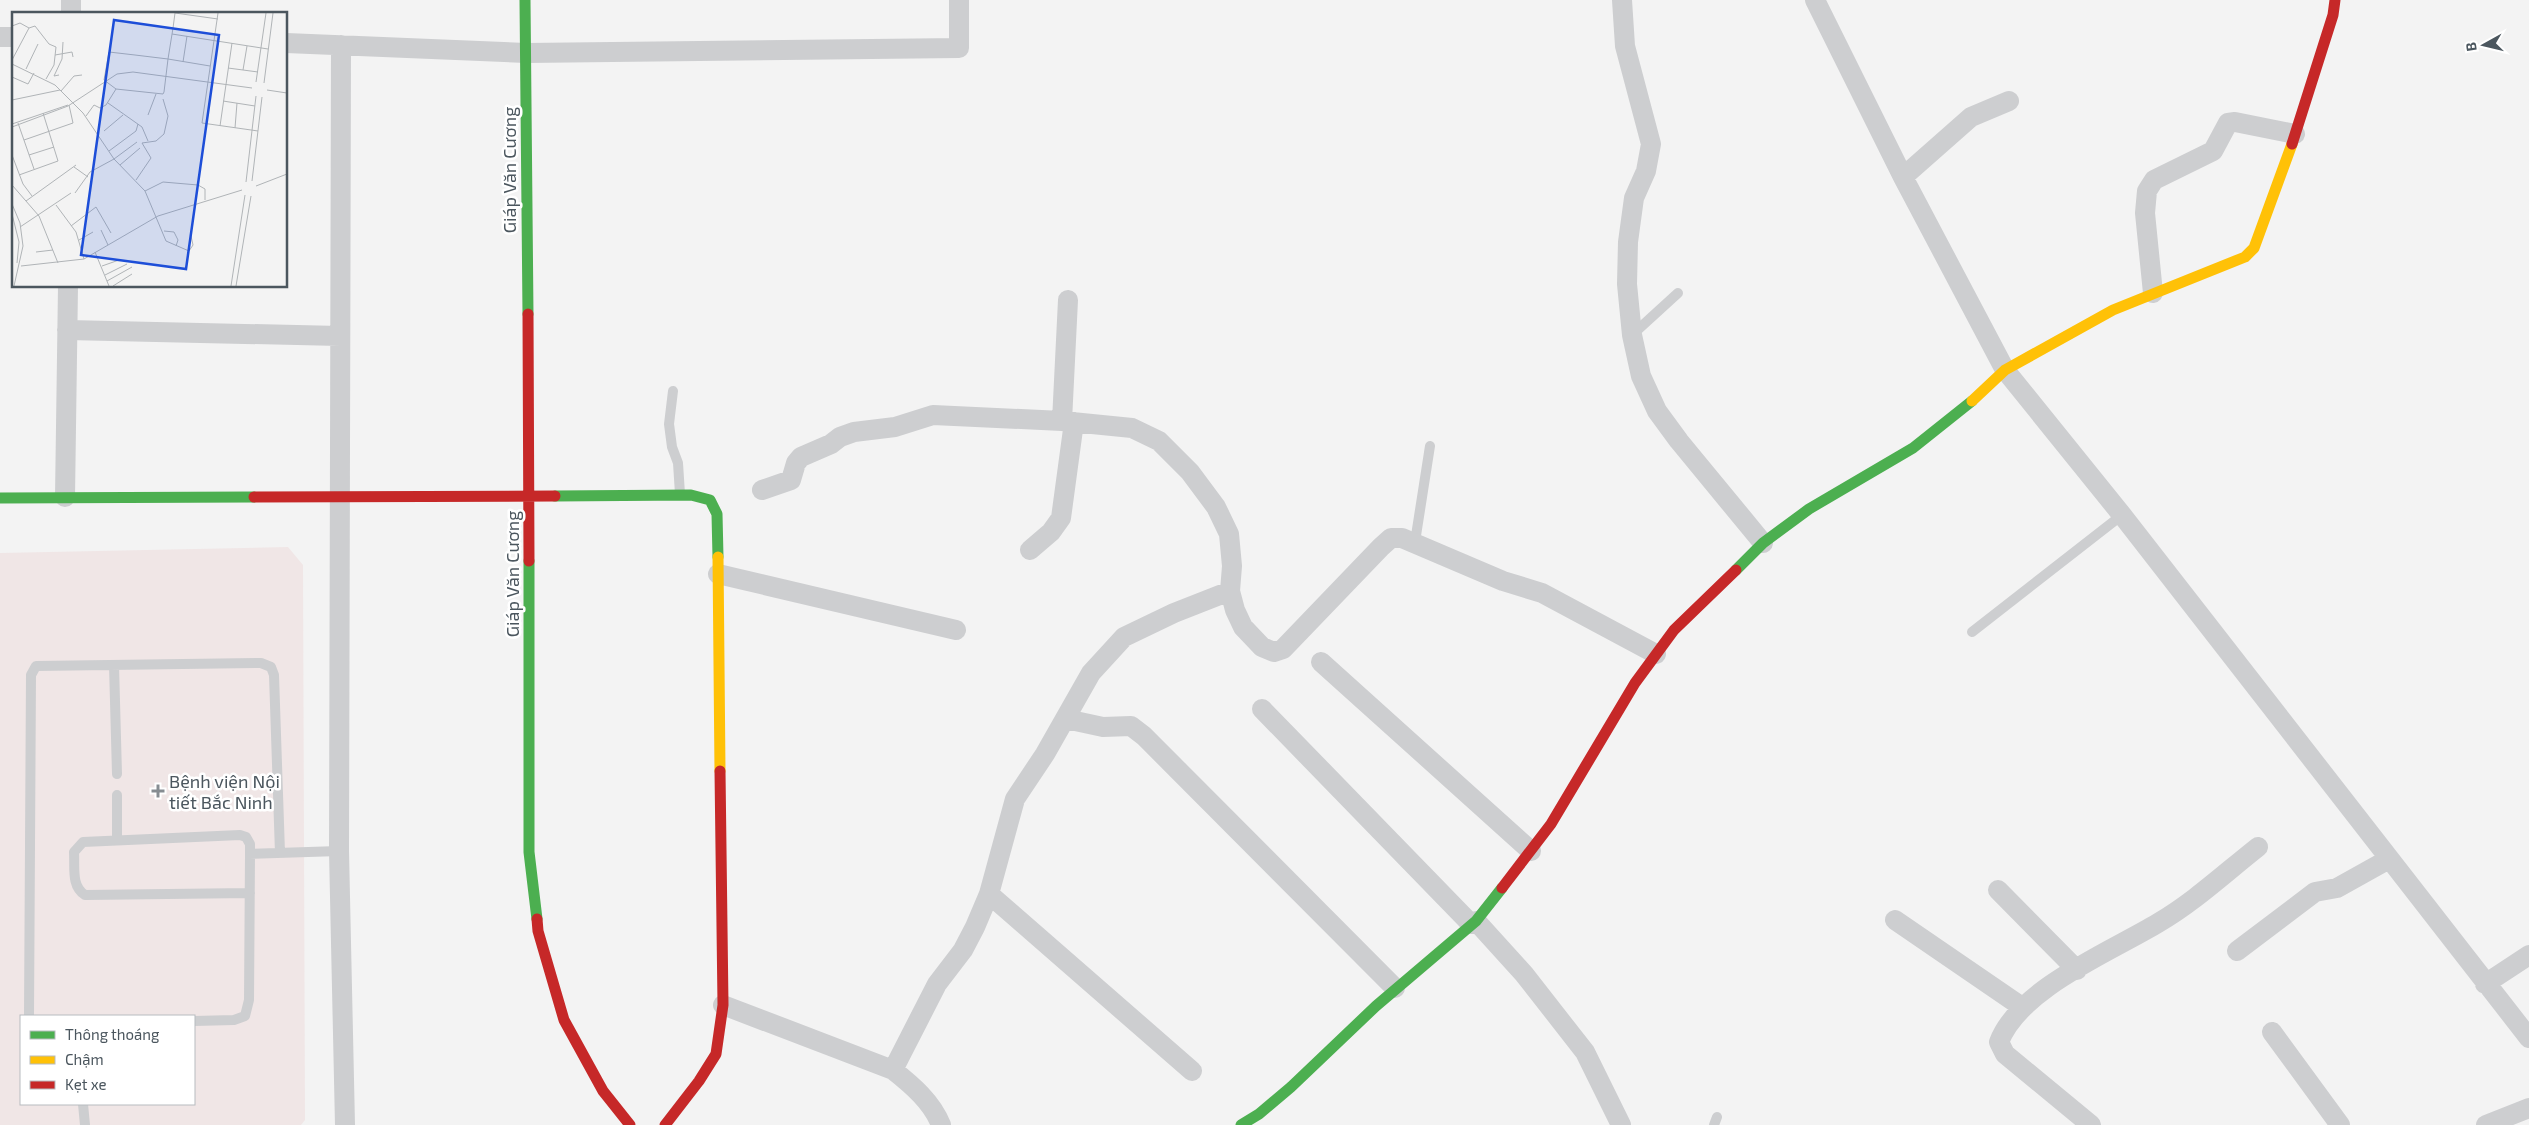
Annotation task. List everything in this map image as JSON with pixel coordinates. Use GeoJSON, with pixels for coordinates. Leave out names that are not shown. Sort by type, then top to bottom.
{"type":"FeatureCollection","features":[{"type":"Feature","properties":{"kind":"street","name":"Giáp Văn Cương"},"geometry":{"type":"LineString","coordinates":[[525,0],[529,495],[529,852],[538,932],[564,1020],[603,1091],[630,1125]]}},
{"type":"Feature","properties":{"kind":"street"},"geometry":{"type":"LineString","coordinates":[[288,43],[526,53],[958,48],[959,0]]}},
{"type":"Feature","properties":{"kind":"street"},"geometry":{"type":"LineString","coordinates":[[1622,0],[1626,46],[1651,144],[1646,171],[1634,198],[1628,242],[1627,284],[1632,334],[1641,376],[1657,411],[1679,441],[1763,543]]}},
{"type":"Feature","properties":{"kind":"street"},"geometry":{"type":"LineString","coordinates":[[1815,0],[1903,178],[2005,370],[2122,515],[2485,984],[2529,1038]]}},
{"type":"Feature","properties":{"kind":"street"},"geometry":{"type":"LineString","coordinates":[[1241,1125],[1259,1114],[1291,1087],[1395,988],[1473,922],[1551,824],[1635,683],[1674,630],[1763,543],[1809,509],[1913,448],[1955,416],[2005,370],[2080,326],[2153,293],[2245,257],[2254,248],[2295,134],[2333,15],[2335,0]]}},
{"type":"Feature","properties":{"kind":"street"},"geometry":{"type":"LineString","coordinates":[[341,45],[338,496],[339,850],[345,1125]]}},
{"type":"Feature","properties":{"kind":"street"},"geometry":{"type":"LineString","coordinates":[[1903,178],[1971,117],[2009,100]]}},
{"type":"Feature","properties":{"kind":"street"},"geometry":{"type":"LineString","coordinates":[[2153,293],[2145,213],[2147,191],[2154,180],[2213,151],[2228,123],[2235,122],[2295,134]]}},
{"type":"Feature","properties":{"kind":"street"},"geometry":{"type":"LineString","coordinates":[[65,497],[68,288]]}},
{"type":"Feature","properties":{"kind":"street"},"geometry":{"type":"LineString","coordinates":[[1030,550],[1051,532],[1061,518],[1068,422],[1068,300]]}},
{"type":"Feature","properties":{"kind":"street"},"geometry":{"type":"LineString","coordinates":[[67,330],[340,336]]}},
{"type":"Feature","properties":{"kind":"street"},"geometry":{"type":"LineString","coordinates":[[762,490],[791,480],[796,463],[801,457],[854,432],[896,427],[933,415],[1068,422],[1132,428],[1159,441],[1190,472],[1216,507],[1229,534],[1232,566],[1230,591],[1235,610],[1243,627],[1262,647],[1274,652],[1283,649],[1391,538],[1402,538],[1503,581],[1542,593],[1656,654]]}},
{"type":"Feature","properties":{"kind":"street"},"geometry":{"type":"LineString","coordinates":[[0,498],[691,495],[710,500],[717,514],[723,1005],[716,1054],[699,1081],[665,1125]]}},
{"type":"Feature","properties":{"kind":"street"},"geometry":{"type":"LineString","coordinates":[[718,574],[956,630]]}},
{"type":"Feature","properties":{"kind":"street"},"geometry":{"type":"LineString","coordinates":[[893,1070],[937,984],[971,934],[989,894],[1015,800],[1066,719],[1091,673],[1124,636],[1174,613],[1230,591]]}},
{"type":"Feature","properties":{"kind":"street"},"geometry":{"type":"LineString","coordinates":[[1321,662],[1531,851]]}},
{"type":"Feature","properties":{"kind":"street"},"geometry":{"type":"LineString","coordinates":[[1262,709],[1524,974],[1586,1052],[1621,1125]]}},
{"type":"Feature","properties":{"kind":"street"},"geometry":{"type":"LineString","coordinates":[[1066,719],[1102,727],[1131,726],[1144,736],[1395,988]]}},
{"type":"Feature","properties":{"kind":"street"},"geometry":{"type":"LineString","coordinates":[[2092,1125],[2005,1054],[1999,1042],[2003,1032],[2022,1007],[2077,970],[2158,923],[2193,899],[2258,846]]}},
{"type":"Feature","properties":{"kind":"street"},"geometry":{"type":"LineString","coordinates":[[2236,951],[2314,892],[2337,888],[2389,860]]}},
{"type":"Feature","properties":{"kind":"street"},"geometry":{"type":"LineString","coordinates":[[1998,890],[2077,970]]}},
{"type":"Feature","properties":{"kind":"street"},"geometry":{"type":"LineString","coordinates":[[989,894],[1192,1071]]}},
{"type":"Feature","properties":{"kind":"street"},"geometry":{"type":"LineString","coordinates":[[1895,920],[2022,1007]]}},
{"type":"Feature","properties":{"kind":"street"},"geometry":{"type":"LineString","coordinates":[[2485,984],[2529,955]]}},
{"type":"Feature","properties":{"kind":"street"},"geometry":{"type":"LineString","coordinates":[[723,1005],[893,1070],[915,1087],[937,1114],[942,1125]]}},
{"type":"Feature","properties":{"kind":"street"},"geometry":{"type":"LineString","coordinates":[[2272,1032],[2340,1125]]}},
{"type":"Feature","properties":{"kind":"street"},"geometry":{"type":"LineString","coordinates":[[2486,1125],[2529,1108]]}},
{"type":"Feature","properties":{"kind":"lane"},"geometry":{"type":"LineString","coordinates":[[1632,334],[1678,293]]}},
{"type":"Feature","properties":{"kind":"lane"},"geometry":{"type":"LineString","coordinates":[[672,391],[669,424],[672,447],[678,463],[680,495]]}},
{"type":"Feature","properties":{"kind":"lane"},"geometry":{"type":"LineString","coordinates":[[1415,542],[1430,446]]}},
{"type":"Feature","properties":{"kind":"lane"},"geometry":{"type":"LineString","coordinates":[[1972,632],[2122,515]]}},
{"type":"Feature","properties":{"kind":"lane"},"geometry":{"type":"LineString","coordinates":[[29,1015],[31,675],[36,666],[46,664],[261,664],[272,667],[274,675],[280,853]]}},
{"type":"Feature","properties":{"kind":"lane"},"geometry":{"type":"LineString","coordinates":[[114,664],[116,774]]}},
{"type":"Feature","properties":{"kind":"lane"},"geometry":{"type":"LineString","coordinates":[[117,795],[117,840]]}},
{"type":"Feature","properties":{"kind":"lane"},"geometry":{"type":"LineString","coordinates":[[195,1021],[234,1020],[245,1016],[249,1000],[250,893],[250,844],[246,837],[240,835],[83,842],[74,852],[76,884],[78,890],[85,895],[250,893]]}},
{"type":"Feature","properties":{"kind":"lane"},"geometry":{"type":"LineString","coordinates":[[250,854],[339,850]]}},
{"type":"Feature","properties":{"kind":"lane"},"geometry":{"type":"LineString","coordinates":[[83,1105],[85,1125]]}},
{"type":"Feature","properties":{"kind":"shaded area","name":"Bệnh viện Nội tiết Bắc Ninh"},"geometry":{"type":"Polygon","coordinates":[[[288,547],[303,565],[305,1120],[301,1125],[0,1125],[0,553],[288,547]]]}},
{"type":"Feature","properties":{"kind":"traffic: fast"},"geometry":{"type":"LineString","coordinates":[[525,0],[528,314]]}},
{"type":"Feature","properties":{"kind":"traffic: fast"},"geometry":{"type":"LineString","coordinates":[[1736,570],[1763,543],[1809,509],[1913,448],[1972,401]]}},
{"type":"Feature","properties":{"kind":"traffic: fast"},"geometry":{"type":"LineString","coordinates":[[555,496],[691,495],[710,500],[717,514],[718,557]]}},
{"type":"Feature","properties":{"kind":"traffic: fast"},"geometry":{"type":"LineString","coordinates":[[0,498],[254,497]]}},
{"type":"Feature","properties":{"kind":"traffic: fast"},"geometry":{"type":"LineString","coordinates":[[529,561],[529,852],[537,919]]}},
{"type":"Feature","properties":{"kind":"traffic: fast"},"geometry":{"type":"LineString","coordinates":[[1241,1125],[1259,1114],[1291,1087],[1376,1006],[1476,921],[1502,888]]}},
{"type":"Feature","properties":{"kind":"traffic: slow"},"geometry":{"type":"LineString","coordinates":[[1972,401],[2005,370],[2113,310],[2245,257],[2254,248],[2292,144]]}},
{"type":"Feature","properties":{"kind":"traffic: slow"},"geometry":{"type":"LineString","coordinates":[[718,557],[720,771]]}},
{"type":"Feature","properties":{"kind":"traffic: jam"},"geometry":{"type":"LineString","coordinates":[[2292,144],[2333,15],[2335,0]]}},
{"type":"Feature","properties":{"kind":"traffic: jam"},"geometry":{"type":"LineString","coordinates":[[528,314],[529,561]]}},
{"type":"Feature","properties":{"kind":"traffic: jam"},"geometry":{"type":"LineString","coordinates":[[254,497],[555,496]]}},
{"type":"Feature","properties":{"kind":"traffic: jam"},"geometry":{"type":"LineString","coordinates":[[1502,888],[1551,824],[1635,683],[1674,630],[1736,570]]}},
{"type":"Feature","properties":{"kind":"traffic: jam"},"geometry":{"type":"LineString","coordinates":[[665,1125],[699,1081],[716,1054],[723,1005],[720,771]]}},
{"type":"Feature","properties":{"kind":"traffic: jam"},"geometry":{"type":"LineString","coordinates":[[537,919],[538,931],[564,1020],[603,1091],[630,1125]]}},
{"type":"Feature","properties":{"kind":"place","name":"Bệnh viện Nội tiết Bắc Ninh"},"geometry":{"type":"Point","coordinates":[158,791]}}]}
